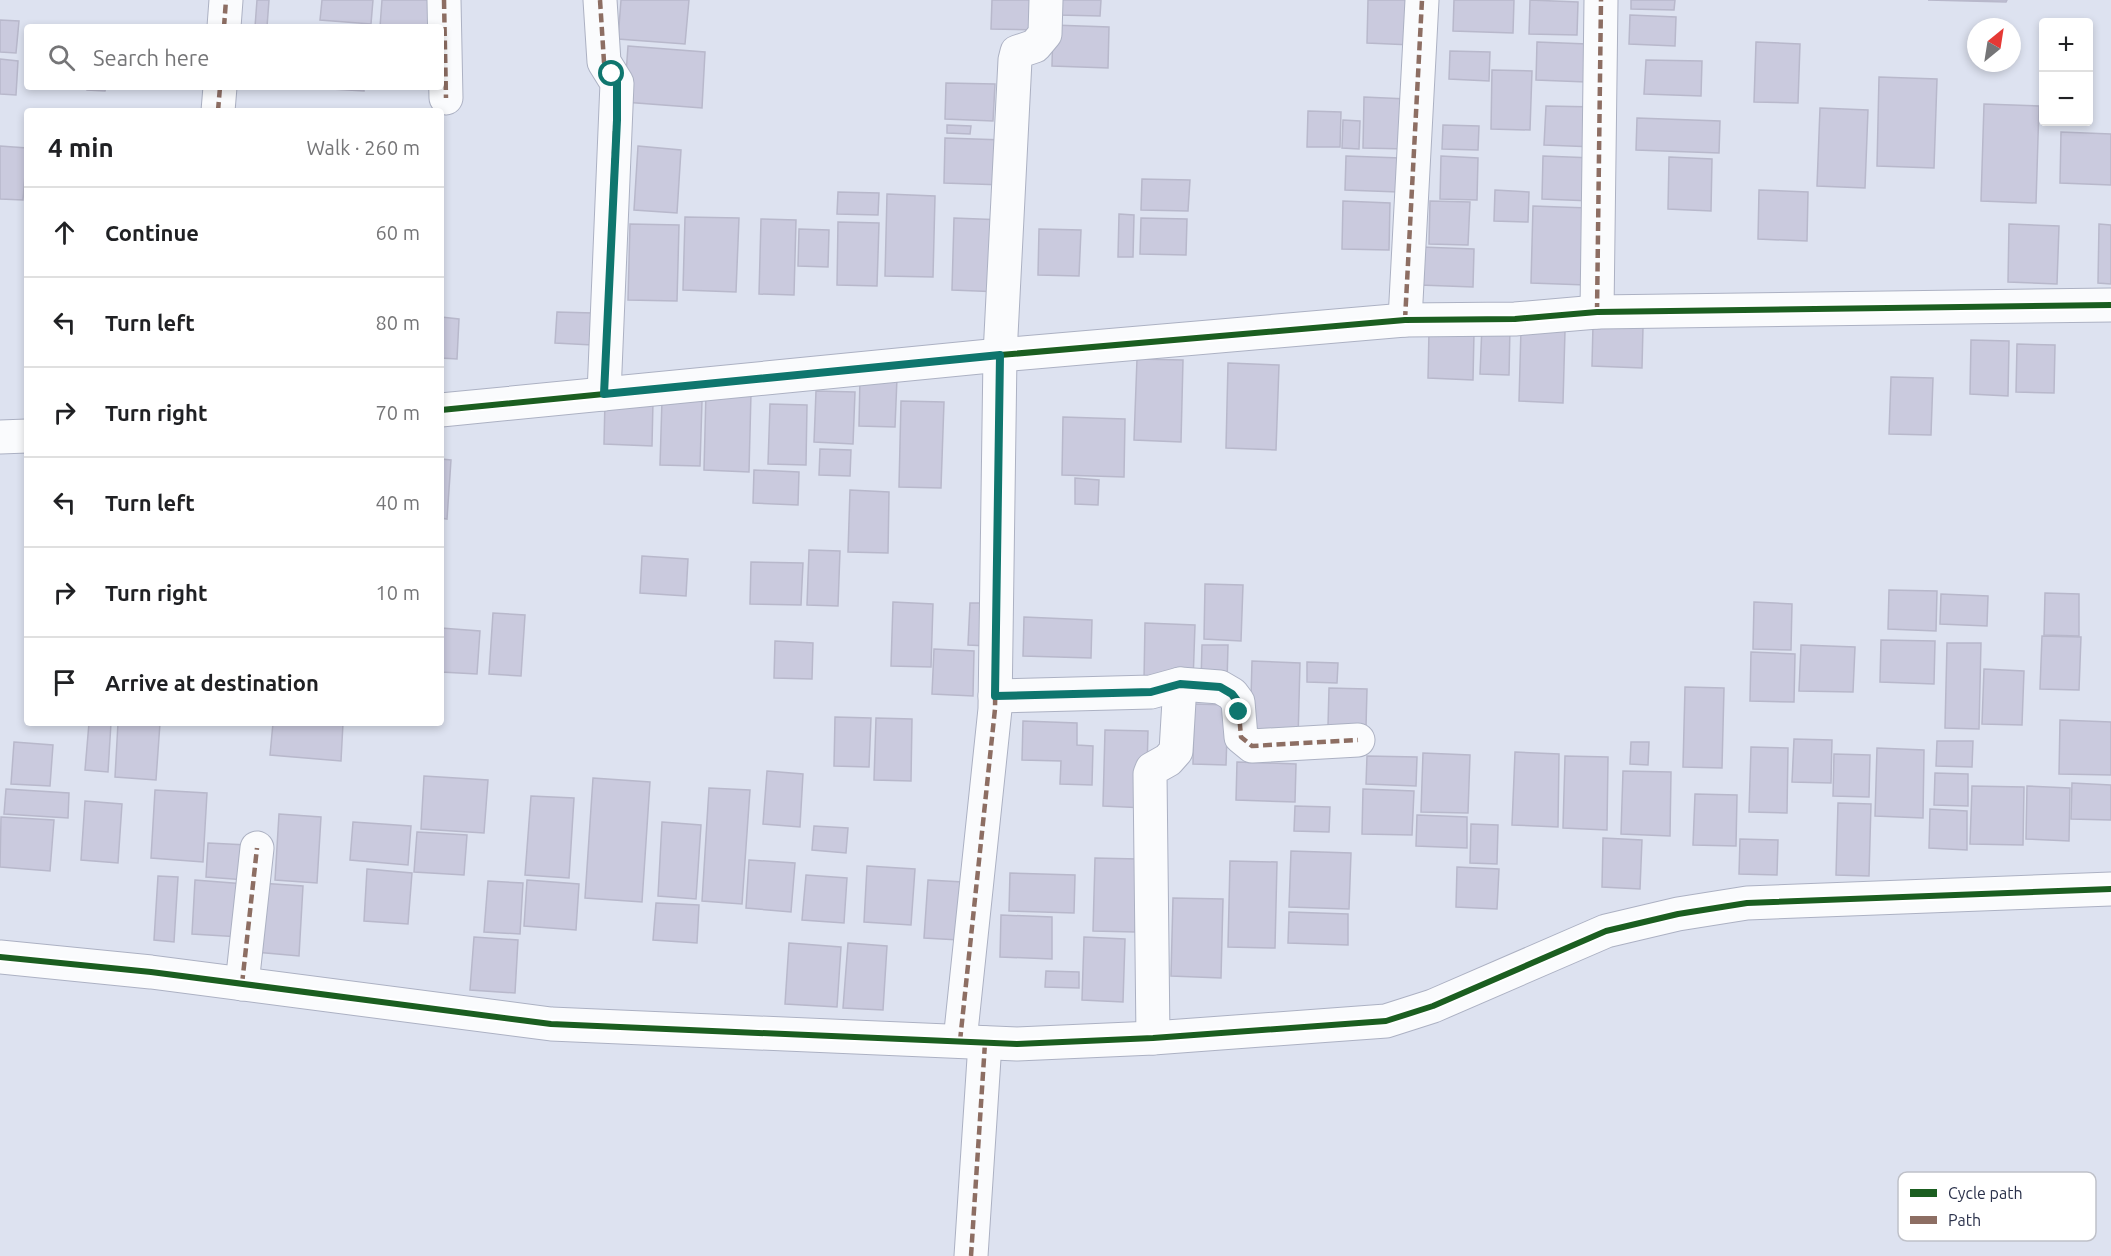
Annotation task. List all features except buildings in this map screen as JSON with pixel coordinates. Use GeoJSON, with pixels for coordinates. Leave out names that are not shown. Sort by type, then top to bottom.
{"type":"FeatureCollection","features":[{"type":"Feature","properties":{"kind":"street"},"geometry":{"type":"LineString","coordinates":[[224,24],[226,0]]}},
{"type":"Feature","properties":{"kind":"street"},"geometry":{"type":"LineString","coordinates":[[444,0],[446,98]]}},
{"type":"Feature","properties":{"kind":"street"},"geometry":{"type":"LineString","coordinates":[[600,0],[604,62],[617,82],[604,394]]}},
{"type":"Feature","properties":{"kind":"street"},"geometry":{"type":"LineString","coordinates":[[970,1256],[972,1042],[995,709],[1000,355],[1015,60],[1017,52],[1035,46],[1046,34],[1046,0]]}},
{"type":"Feature","properties":{"kind":"street"},"geometry":{"type":"LineString","coordinates":[[1405,320],[1422,0]]}},
{"type":"Feature","properties":{"kind":"street"},"geometry":{"type":"LineString","coordinates":[[1597,312],[1601,0]]}},
{"type":"Feature","properties":{"kind":"street"},"geometry":{"type":"LineString","coordinates":[[218,108],[220,90]]}},
{"type":"Feature","properties":{"kind":"street"},"geometry":{"type":"LineString","coordinates":[[444,410],[1000,355],[1405,320],[1515,319],[1597,312],[2111,305]]}},
{"type":"Feature","properties":{"kind":"street"},"geometry":{"type":"LineString","coordinates":[[0,437],[24,436]]}},
{"type":"Feature","properties":{"kind":"street"},"geometry":{"type":"LineString","coordinates":[[995,696],[1151,692],[1180,684],[1220,687],[1232,694],[1238,702],[1241,737],[1252,746],[1358,740]]}},
{"type":"Feature","properties":{"kind":"street"},"geometry":{"type":"LineString","coordinates":[[1153,1038],[1150,774],[1152,769],[1168,760],[1176,751],[1180,684]]}},
{"type":"Feature","properties":{"kind":"street"},"geometry":{"type":"LineString","coordinates":[[242,984],[257,848]]}},
{"type":"Feature","properties":{"kind":"street"},"geometry":{"type":"LineString","coordinates":[[0,957],[151,972],[551,1024],[1017,1044],[1153,1038],[1386,1020],[1433,1006],[1606,931],[1678,914],[1747,903],[2111,889]]}},
{"type":"Feature","properties":{"kind":"marked path"},"geometry":{"type":"LineString","coordinates":[[224,24],[226,0]]}},
{"type":"Feature","properties":{"kind":"marked path"},"geometry":{"type":"LineString","coordinates":[[444,0],[446,98]]}},
{"type":"Feature","properties":{"kind":"marked path"},"geometry":{"type":"LineString","coordinates":[[600,0],[604,62],[617,83],[604,394]]}},
{"type":"Feature","properties":{"kind":"marked path"},"geometry":{"type":"LineString","coordinates":[[1405,320],[1422,0]]}},
{"type":"Feature","properties":{"kind":"marked path"},"geometry":{"type":"LineString","coordinates":[[1597,312],[1601,0]]}},
{"type":"Feature","properties":{"kind":"marked path"},"geometry":{"type":"LineString","coordinates":[[218,108],[220,90]]}},
{"type":"Feature","properties":{"kind":"marked path"},"geometry":{"type":"LineString","coordinates":[[960,1041],[995,709],[1000,355]]}},
{"type":"Feature","properties":{"kind":"marked path"},"geometry":{"type":"LineString","coordinates":[[995,696],[1151,692],[1180,684],[1220,687],[1232,694],[1238,702],[1241,737],[1252,746],[1358,740]]}},
{"type":"Feature","properties":{"kind":"marked path"},"geometry":{"type":"LineString","coordinates":[[242,984],[257,848]]}},
{"type":"Feature","properties":{"kind":"marked path"},"geometry":{"type":"LineString","coordinates":[[971,1256],[985,1043]]}},
{"type":"Feature","properties":{"kind":"cycle path"},"geometry":{"type":"LineString","coordinates":[[444,410],[1000,355],[1405,320],[1515,319],[1597,312],[2111,305]]}},
{"type":"Feature","properties":{"kind":"cycle path"},"geometry":{"type":"LineString","coordinates":[[0,957],[151,972],[551,1024],[1017,1044],[1153,1038],[1386,1021],[1433,1006],[1606,931],[1678,914],[1747,903],[2111,889]]}},
{"type":"Feature","properties":{"kind":"route"},"geometry":{"type":"LineString","coordinates":[[612,74],[617,82],[617,120],[604,394],[1000,355],[995,696],[1151,692],[1180,684],[1220,687],[1232,694],[1238,702],[1239,712]]}}]}
